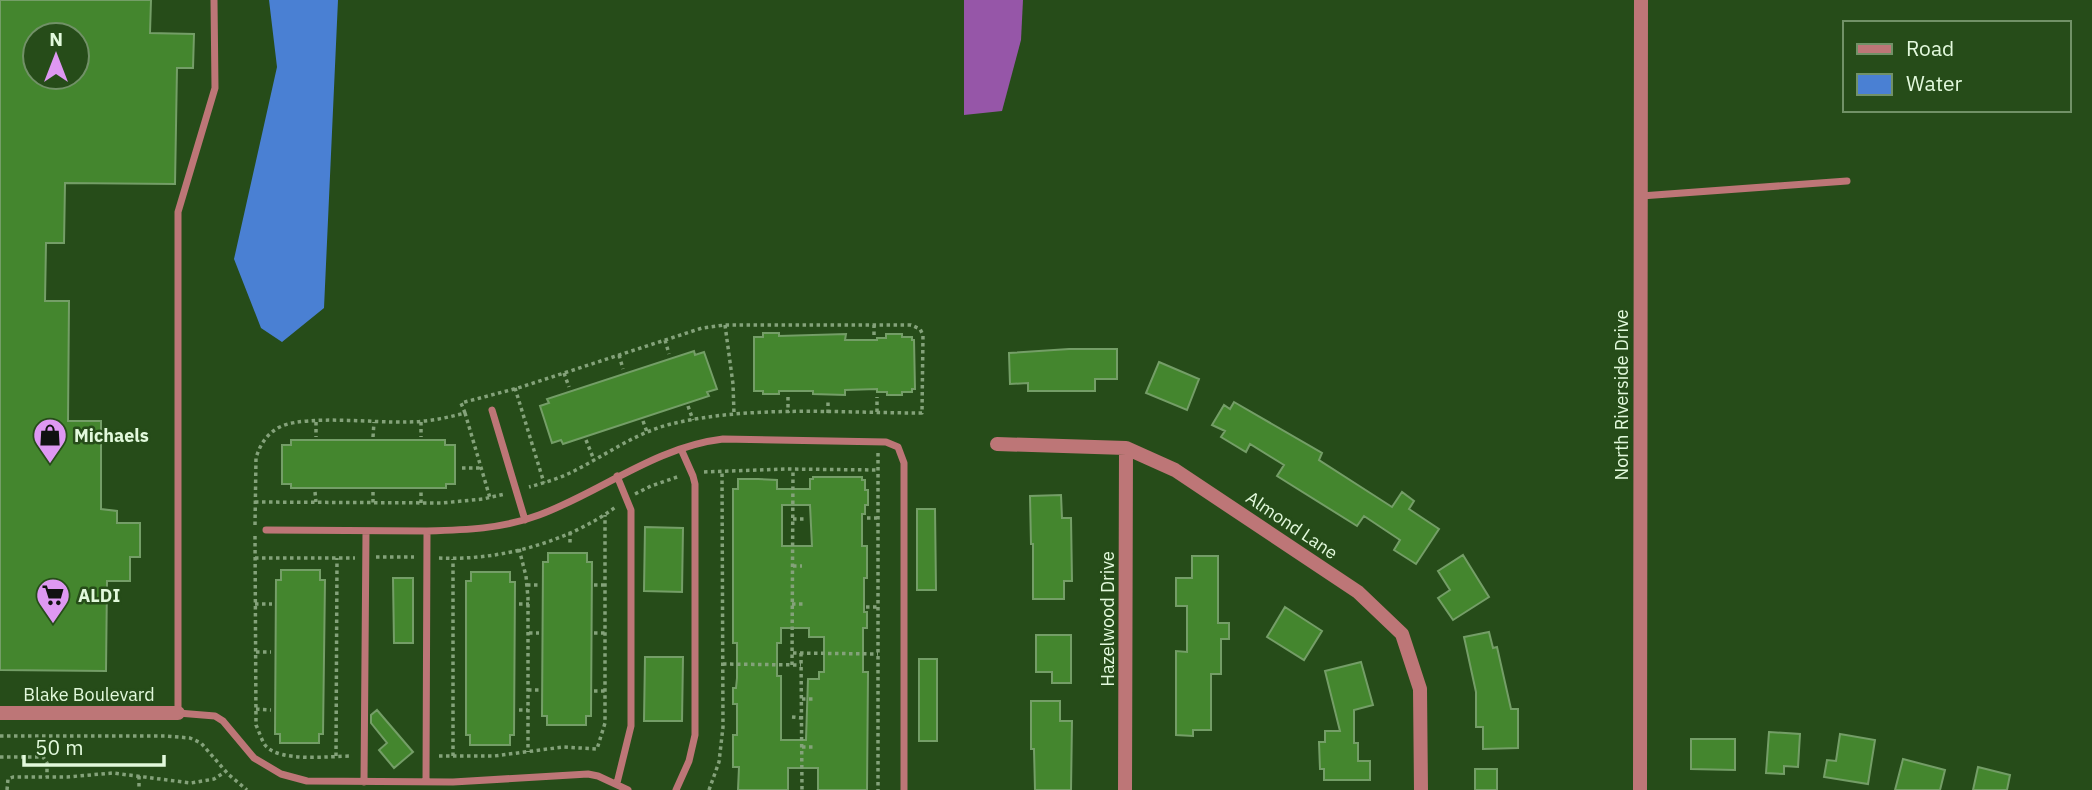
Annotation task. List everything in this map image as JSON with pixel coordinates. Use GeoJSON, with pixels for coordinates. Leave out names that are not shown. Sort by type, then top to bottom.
{"type":"FeatureCollection","features":[{"type":"Feature","properties":{"kind":"street","name":"North Riverside Drive"},"geometry":{"type":"LineString","coordinates":[[1640,790],[1641,0]]}},
{"type":"Feature","properties":{"kind":"street","name":"Almond Lane"},"geometry":{"type":"LineString","coordinates":[[997,444],[1126,448],[1175,470],[1358,592],[1402,634],[1420,689],[1421,790]]}},
{"type":"Feature","properties":{"kind":"street","name":"Hazelwood Drive"},"geometry":{"type":"LineString","coordinates":[[1125,790],[1126,448]]}},
{"type":"Feature","properties":{"kind":"street","name":"Blake Boulevard"},"geometry":{"type":"LineString","coordinates":[[0,713],[178,713]]}},
{"type":"Feature","properties":{"kind":"lane"},"geometry":{"type":"LineString","coordinates":[[214,0],[215,88],[178,212],[178,713],[215,716],[254,758],[290,777],[307,781],[426,782],[588,774],[617,783],[628,790]]}},
{"type":"Feature","properties":{"kind":"lane"},"geometry":{"type":"LineString","coordinates":[[1640,196],[1847,181]]}},
{"type":"Feature","properties":{"kind":"lane"},"geometry":{"type":"LineString","coordinates":[[492,410],[525,520]]}},
{"type":"Feature","properties":{"kind":"lane"},"geometry":{"type":"LineString","coordinates":[[266,530],[474,530],[525,520],[550,511],[617,476],[681,449],[723,439],[894,443],[903,455],[904,463],[904,790]]}},
{"type":"Feature","properties":{"kind":"lane"},"geometry":{"type":"LineString","coordinates":[[676,790],[689,761],[695,735],[695,484],[681,449]]}},
{"type":"Feature","properties":{"kind":"lane"},"geometry":{"type":"LineString","coordinates":[[617,476],[631,510],[631,726],[617,783]]}},
{"type":"Feature","properties":{"kind":"lane"},"geometry":{"type":"LineString","coordinates":[[364,782],[366,531]]}},
{"type":"Feature","properties":{"kind":"lane"},"geometry":{"type":"LineString","coordinates":[[426,782],[427,531]]}},
{"type":"Feature","properties":{"kind":"path"},"geometry":{"type":"LineString","coordinates":[[725,324],[734,414]]}},
{"type":"Feature","properties":{"kind":"path"},"geometry":{"type":"LineString","coordinates":[[490,498],[461,403],[564,373],[664,339],[725,324],[911,325],[923,335],[922,413]]}},
{"type":"Feature","properties":{"kind":"path"},"geometry":{"type":"LineString","coordinates":[[789,334],[790,325]]}},
{"type":"Feature","properties":{"kind":"path"},"geometry":{"type":"LineString","coordinates":[[825,325],[825,331]]}},
{"type":"Feature","properties":{"kind":"path"},"geometry":{"type":"LineString","coordinates":[[874,325],[874,335]]}},
{"type":"Feature","properties":{"kind":"path"},"geometry":{"type":"LineString","coordinates":[[664,339],[669,354]]}},
{"type":"Feature","properties":{"kind":"path"},"geometry":{"type":"LineString","coordinates":[[619,355],[623,369]]}},
{"type":"Feature","properties":{"kind":"path"},"geometry":{"type":"LineString","coordinates":[[564,373],[569,387]]}},
{"type":"Feature","properties":{"kind":"path"},"geometry":{"type":"LineString","coordinates":[[515,388],[544,482]]}},
{"type":"Feature","properties":{"kind":"path"},"geometry":{"type":"LineString","coordinates":[[788,397],[788,413]]}},
{"type":"Feature","properties":{"kind":"path"},"geometry":{"type":"LineString","coordinates":[[877,397],[877,413]]}},
{"type":"Feature","properties":{"kind":"path"},"geometry":{"type":"LineString","coordinates":[[828,399],[828,413]]}},
{"type":"Feature","properties":{"kind":"path"},"geometry":{"type":"LineString","coordinates":[[688,406],[693,420]]}},
{"type":"Feature","properties":{"kind":"path"},"geometry":{"type":"LineString","coordinates":[[364,755],[282,754],[266,745],[255,722],[256,458],[264,440],[286,425],[316,421],[421,422],[466,414]]}},
{"type":"Feature","properties":{"kind":"path"},"geometry":{"type":"LineString","coordinates":[[316,421],[316,437]]}},
{"type":"Feature","properties":{"kind":"path"},"geometry":{"type":"LineString","coordinates":[[643,421],[647,433]]}},
{"type":"Feature","properties":{"kind":"path"},"geometry":{"type":"LineString","coordinates":[[373,422],[373,437]]}},
{"type":"Feature","properties":{"kind":"path"},"geometry":{"type":"LineString","coordinates":[[421,422],[421,437]]}},
{"type":"Feature","properties":{"kind":"path"},"geometry":{"type":"LineString","coordinates":[[586,440],[594,460]]}},
{"type":"Feature","properties":{"kind":"path"},"geometry":{"type":"LineString","coordinates":[[878,442],[878,790]]}},
{"type":"Feature","properties":{"kind":"path"},"geometry":{"type":"LineString","coordinates":[[461,468],[481,468]]}},
{"type":"Feature","properties":{"kind":"path"},"geometry":{"type":"LineString","coordinates":[[792,665],[793,470]]}},
{"type":"Feature","properties":{"kind":"path"},"geometry":{"type":"LineString","coordinates":[[255,558],[453,558],[486,555],[519,549],[570,531],[605,514],[651,486],[692,472],[877,470]]}},
{"type":"Feature","properties":{"kind":"path"},"geometry":{"type":"LineString","coordinates":[[709,790],[720,753],[723,714],[722,471]]}},
{"type":"Feature","properties":{"kind":"path"},"geometry":{"type":"LineString","coordinates":[[255,502],[421,503],[490,498],[516,491]]}},
{"type":"Feature","properties":{"kind":"path"},"geometry":{"type":"LineString","coordinates":[[315,492],[316,502]]}},
{"type":"Feature","properties":{"kind":"path"},"geometry":{"type":"LineString","coordinates":[[373,492],[373,503]]}},
{"type":"Feature","properties":{"kind":"path"},"geometry":{"type":"LineString","coordinates":[[421,492],[421,503]]}},
{"type":"Feature","properties":{"kind":"path"},"geometry":{"type":"LineString","coordinates":[[426,756],[483,757],[563,747],[597,749],[605,723],[605,514]]}},
{"type":"Feature","properties":{"kind":"path"},"geometry":{"type":"LineString","coordinates":[[722,516],[729,516]]}},
{"type":"Feature","properties":{"kind":"path"},"geometry":{"type":"LineString","coordinates":[[784,516],[806,519]]}},
{"type":"Feature","properties":{"kind":"path"},"geometry":{"type":"LineString","coordinates":[[867,518],[877,518]]}},
{"type":"Feature","properties":{"kind":"path"},"geometry":{"type":"LineString","coordinates":[[570,531],[570,546]]}},
{"type":"Feature","properties":{"kind":"path"},"geometry":{"type":"LineString","coordinates":[[519,549],[529,604],[528,752]]}},
{"type":"Feature","properties":{"kind":"path"},"geometry":{"type":"LineString","coordinates":[[486,555],[486,563]]}},
{"type":"Feature","properties":{"kind":"path"},"geometry":{"type":"LineString","coordinates":[[336,756],[337,558]]}},
{"type":"Feature","properties":{"kind":"path"},"geometry":{"type":"LineString","coordinates":[[453,558],[453,756]]}},
{"type":"Feature","properties":{"kind":"path"},"geometry":{"type":"LineString","coordinates":[[870,565],[878,565]]}},
{"type":"Feature","properties":{"kind":"path"},"geometry":{"type":"LineString","coordinates":[[793,566],[802,566]]}},
{"type":"Feature","properties":{"kind":"path"},"geometry":{"type":"LineString","coordinates":[[784,574],[793,574]]}},
{"type":"Feature","properties":{"kind":"path"},"geometry":{"type":"LineString","coordinates":[[722,575],[730,575]]}},
{"type":"Feature","properties":{"kind":"path"},"geometry":{"type":"LineString","coordinates":[[527,584],[539,584]]}},
{"type":"Feature","properties":{"kind":"path"},"geometry":{"type":"LineString","coordinates":[[594,585],[605,585]]}},
{"type":"Feature","properties":{"kind":"path"},"geometry":{"type":"LineString","coordinates":[[255,604],[272,604]]}},
{"type":"Feature","properties":{"kind":"path"},"geometry":{"type":"LineString","coordinates":[[329,604],[337,604]]}},
{"type":"Feature","properties":{"kind":"path"},"geometry":{"type":"LineString","coordinates":[[453,604],[462,604]]}},
{"type":"Feature","properties":{"kind":"path"},"geometry":{"type":"LineString","coordinates":[[519,604],[529,604]]}},
{"type":"Feature","properties":{"kind":"path"},"geometry":{"type":"LineString","coordinates":[[792,604],[805,604]]}},
{"type":"Feature","properties":{"kind":"path"},"geometry":{"type":"LineString","coordinates":[[866,607],[878,607]]}},
{"type":"Feature","properties":{"kind":"path"},"geometry":{"type":"LineString","coordinates":[[784,621],[792,621]]}},
{"type":"Feature","properties":{"kind":"path"},"geometry":{"type":"LineString","coordinates":[[722,623],[729,623]]}},
{"type":"Feature","properties":{"kind":"path"},"geometry":{"type":"LineString","coordinates":[[529,632],[539,632]]}},
{"type":"Feature","properties":{"kind":"path"},"geometry":{"type":"LineString","coordinates":[[594,632],[605,632]]}},
{"type":"Feature","properties":{"kind":"path"},"geometry":{"type":"LineString","coordinates":[[255,652],[271,652]]}},
{"type":"Feature","properties":{"kind":"path"},"geometry":{"type":"LineString","coordinates":[[329,652],[337,652]]}},
{"type":"Feature","properties":{"kind":"path"},"geometry":{"type":"LineString","coordinates":[[792,653],[878,654]]}},
{"type":"Feature","properties":{"kind":"path"},"geometry":{"type":"LineString","coordinates":[[802,653],[802,790]]}},
{"type":"Feature","properties":{"kind":"path"},"geometry":{"type":"LineString","coordinates":[[453,662],[463,662]]}},
{"type":"Feature","properties":{"kind":"path"},"geometry":{"type":"LineString","coordinates":[[519,662],[528,662]]}},
{"type":"Feature","properties":{"kind":"path"},"geometry":{"type":"LineString","coordinates":[[723,664],[802,665]]}},
{"type":"Feature","properties":{"kind":"path"},"geometry":{"type":"LineString","coordinates":[[528,691],[539,691]]}},
{"type":"Feature","properties":{"kind":"path"},"geometry":{"type":"LineString","coordinates":[[594,691],[605,691]]}},
{"type":"Feature","properties":{"kind":"path"},"geometry":{"type":"LineString","coordinates":[[870,697],[878,697]]}},
{"type":"Feature","properties":{"kind":"path"},"geometry":{"type":"LineString","coordinates":[[802,699],[813,699]]}},
{"type":"Feature","properties":{"kind":"path"},"geometry":{"type":"LineString","coordinates":[[255,709],[271,710]]}},
{"type":"Feature","properties":{"kind":"path"},"geometry":{"type":"LineString","coordinates":[[329,710],[336,710]]}},
{"type":"Feature","properties":{"kind":"path"},"geometry":{"type":"LineString","coordinates":[[453,710],[462,710]]}},
{"type":"Feature","properties":{"kind":"path"},"geometry":{"type":"LineString","coordinates":[[519,710],[528,710]]}},
{"type":"Feature","properties":{"kind":"path"},"geometry":{"type":"LineString","coordinates":[[723,714],[729,714]]}},
{"type":"Feature","properties":{"kind":"path"},"geometry":{"type":"LineString","coordinates":[[792,718],[802,718]]}},
{"type":"Feature","properties":{"kind":"path"},"geometry":{"type":"LineString","coordinates":[[0,736],[190,738],[208,750],[247,790]]}},
{"type":"Feature","properties":{"kind":"path"},"geometry":{"type":"LineString","coordinates":[[802,747],[813,747]]}},
{"type":"Feature","properties":{"kind":"path"},"geometry":{"type":"LineString","coordinates":[[870,748],[878,748]]}},
{"type":"Feature","properties":{"kind":"path"},"geometry":{"type":"LineString","coordinates":[[720,753],[729,753]]}},
{"type":"Feature","properties":{"kind":"path"},"geometry":{"type":"LineString","coordinates":[[795,755],[802,755]]}},
{"type":"Feature","properties":{"kind":"path"},"geometry":{"type":"LineString","coordinates":[[0,757],[43,757],[47,763],[47,777]]}},
{"type":"Feature","properties":{"kind":"path"},"geometry":{"type":"LineString","coordinates":[[7,790],[7,782],[11,777],[106,773],[191,783],[214,779],[226,771]]}},
{"type":"Feature","properties":{"kind":"path"},"geometry":{"type":"LineString","coordinates":[[139,776],[139,790]]}},
{"type":"Feature","properties":{"kind":"shaded area"},"geometry":{"type":"Polygon","coordinates":[[[964,0],[1023,0],[1021,40],[1002,111],[964,115],[964,0]]]}},
{"type":"Feature","properties":{"kind":"water"},"geometry":{"type":"Polygon","coordinates":[[[269,0],[338,0],[324,308],[282,342],[261,328],[234,259],[277,67],[269,0]]]}},
{"type":"Feature","properties":{"kind":"building"},"geometry":{"type":"Polygon","coordinates":[[[0,0],[151,0],[150,33],[194,34],[193,68],[177,68],[175,184],[65,183],[64,243],[46,243],[45,301],[69,301],[68,421],[101,421],[101,509],[117,511],[117,523],[140,523],[140,557],[130,557],[130,581],[107,581],[106,671],[0,670],[0,0]]]}},
{"type":"Feature","properties":{"kind":"building"},"geometry":{"type":"Polygon","coordinates":[[[763,333],[779,333],[779,336],[846,334],[845,340],[877,340],[886,338],[886,334],[912,337],[915,389],[912,389],[912,392],[902,392],[902,395],[887,395],[887,392],[877,392],[877,389],[845,390],[845,395],[813,394],[813,391],[763,394],[763,391],[754,391],[754,337],[763,337],[763,333]]]}},
{"type":"Feature","properties":{"kind":"building"},"geometry":{"type":"Polygon","coordinates":[[[1117,349],[1117,379],[1095,379],[1095,391],[1028,391],[1028,383],[1010,384],[1009,353],[1117,349]]]}},
{"type":"Feature","properties":{"kind":"building"},"geometry":{"type":"Polygon","coordinates":[[[694,351],[695,355],[704,352],[717,389],[707,392],[709,396],[563,444],[561,440],[552,443],[540,406],[549,403],[547,399],[694,351]]]}},
{"type":"Feature","properties":{"kind":"building"},"geometry":{"type":"Polygon","coordinates":[[[1159,362],[1199,379],[1187,410],[1146,393],[1159,362]]]}},
{"type":"Feature","properties":{"kind":"building"},"geometry":{"type":"Polygon","coordinates":[[[1234,402],[1322,453],[1319,460],[1392,507],[1402,492],[1414,501],[1409,509],[1439,529],[1416,564],[1394,550],[1400,540],[1364,516],[1357,526],[1277,476],[1284,465],[1250,444],[1246,452],[1221,437],[1225,431],[1212,425],[1224,405],[1230,409],[1234,402]]]}},
{"type":"Feature","properties":{"kind":"building"},"geometry":{"type":"Polygon","coordinates":[[[291,440],[445,440],[445,445],[455,445],[455,484],[446,484],[446,488],[291,488],[291,484],[282,484],[282,445],[291,445],[291,440]]]}},
{"type":"Feature","properties":{"kind":"building"},"geometry":{"type":"Polygon","coordinates":[[[862,477],[862,480],[865,480],[865,490],[868,490],[868,505],[865,505],[865,514],[862,514],[862,546],[867,546],[864,612],[867,612],[867,628],[863,628],[863,672],[868,672],[867,790],[818,790],[818,768],[788,768],[788,790],[738,790],[739,767],[733,767],[733,735],[737,735],[737,704],[733,704],[733,688],[736,688],[737,678],[737,643],[733,643],[733,489],[738,489],[738,479],[758,479],[777,480],[777,489],[810,489],[810,479],[862,477]],[[782,505],[782,546],[812,546],[810,505],[782,505]],[[781,628],[781,643],[777,643],[777,676],[781,676],[781,740],[806,740],[808,679],[819,679],[819,672],[824,672],[824,637],[809,637],[809,628],[781,628]]]}},
{"type":"Feature","properties":{"kind":"building"},"geometry":{"type":"Polygon","coordinates":[[[1061,495],[1062,518],[1071,518],[1072,581],[1064,581],[1064,599],[1033,599],[1030,496],[1061,495]]]}},
{"type":"Feature","properties":{"kind":"building"},"geometry":{"type":"Polygon","coordinates":[[[917,509],[935,509],[936,590],[917,590],[917,509]]]}},
{"type":"Feature","properties":{"kind":"building"},"geometry":{"type":"Polygon","coordinates":[[[645,527],[683,528],[682,592],[644,591],[645,527]]]}},
{"type":"Feature","properties":{"kind":"building"},"geometry":{"type":"Polygon","coordinates":[[[548,553],[587,553],[587,562],[592,562],[591,716],[586,716],[586,725],[547,725],[547,716],[542,716],[543,562],[548,562],[548,553]]]}},
{"type":"Feature","properties":{"kind":"building"},"geometry":{"type":"Polygon","coordinates":[[[1463,555],[1489,597],[1453,620],[1438,598],[1450,590],[1438,571],[1463,555]]]}},
{"type":"Feature","properties":{"kind":"building"},"geometry":{"type":"Polygon","coordinates":[[[1192,556],[1218,556],[1218,623],[1229,623],[1229,639],[1221,639],[1221,674],[1211,674],[1211,730],[1193,730],[1193,736],[1176,735],[1176,651],[1187,652],[1187,606],[1176,606],[1176,578],[1192,578],[1192,556]]]}},
{"type":"Feature","properties":{"kind":"building"},"geometry":{"type":"Polygon","coordinates":[[[281,570],[320,570],[320,580],[325,580],[323,734],[319,734],[319,743],[280,743],[280,734],[275,734],[276,580],[281,580],[281,570]]]}},
{"type":"Feature","properties":{"kind":"building"},"geometry":{"type":"Polygon","coordinates":[[[471,572],[510,572],[510,582],[515,582],[514,735],[510,735],[510,745],[470,745],[470,735],[466,735],[466,581],[471,581],[471,572]]]}},
{"type":"Feature","properties":{"kind":"building"},"geometry":{"type":"Polygon","coordinates":[[[393,578],[413,578],[413,643],[394,643],[393,578]]]}},
{"type":"Feature","properties":{"kind":"building"},"geometry":{"type":"Polygon","coordinates":[[[1285,607],[1322,631],[1304,660],[1267,637],[1285,607]]]}},
{"type":"Feature","properties":{"kind":"building"},"geometry":{"type":"Polygon","coordinates":[[[1489,632],[1493,648],[1497,647],[1511,709],[1518,709],[1518,748],[1483,749],[1483,727],[1476,727],[1476,692],[1464,637],[1489,632]]]}},
{"type":"Feature","properties":{"kind":"building"},"geometry":{"type":"Polygon","coordinates":[[[1036,635],[1071,635],[1071,683],[1052,683],[1052,672],[1036,672],[1036,635]]]}},
{"type":"Feature","properties":{"kind":"building"},"geometry":{"type":"Polygon","coordinates":[[[645,657],[683,657],[682,721],[644,721],[645,657]]]}},
{"type":"Feature","properties":{"kind":"building"},"geometry":{"type":"Polygon","coordinates":[[[919,659],[937,659],[937,741],[919,741],[919,659]]]}},
{"type":"Feature","properties":{"kind":"building"},"geometry":{"type":"Polygon","coordinates":[[[1361,662],[1373,705],[1354,710],[1354,743],[1358,743],[1358,761],[1370,761],[1370,780],[1324,780],[1324,769],[1320,769],[1319,742],[1325,742],[1325,731],[1340,731],[1325,671],[1361,662]]]}},
{"type":"Feature","properties":{"kind":"building"},"geometry":{"type":"Polygon","coordinates":[[[1031,701],[1060,701],[1060,721],[1072,721],[1071,790],[1035,790],[1034,749],[1031,749],[1031,701]]]}},
{"type":"Feature","properties":{"kind":"building"},"geometry":{"type":"Polygon","coordinates":[[[377,710],[413,752],[394,768],[379,750],[387,743],[371,723],[371,715],[377,710]]]}},
{"type":"Feature","properties":{"kind":"building"},"geometry":{"type":"Polygon","coordinates":[[[1769,732],[1800,734],[1798,767],[1784,766],[1784,774],[1766,773],[1769,732]]]}},
{"type":"Feature","properties":{"kind":"building"},"geometry":{"type":"Polygon","coordinates":[[[1840,734],[1875,740],[1868,784],[1824,777],[1827,760],[1836,761],[1840,734]]]}},
{"type":"Feature","properties":{"kind":"building"},"geometry":{"type":"Polygon","coordinates":[[[1691,739],[1735,739],[1735,770],[1691,769],[1691,739]]]}},
{"type":"Feature","properties":{"kind":"building"},"geometry":{"type":"Polygon","coordinates":[[[1903,759],[1945,770],[1940,790],[1895,790],[1903,759]]]}},
{"type":"Feature","properties":{"kind":"building"},"geometry":{"type":"Polygon","coordinates":[[[1978,767],[2010,775],[2007,790],[1973,790],[1978,767]]]}},
{"type":"Feature","properties":{"kind":"building"},"geometry":{"type":"Polygon","coordinates":[[[1475,769],[1497,769],[1497,790],[1475,790],[1475,769]]]}},
{"type":"Feature","properties":{"kind":"place","name":"Michaels"},"geometry":{"type":"Point","coordinates":[50,465]}},
{"type":"Feature","properties":{"kind":"place","name":"ALDI"},"geometry":{"type":"Point","coordinates":[53,625]}}]}
